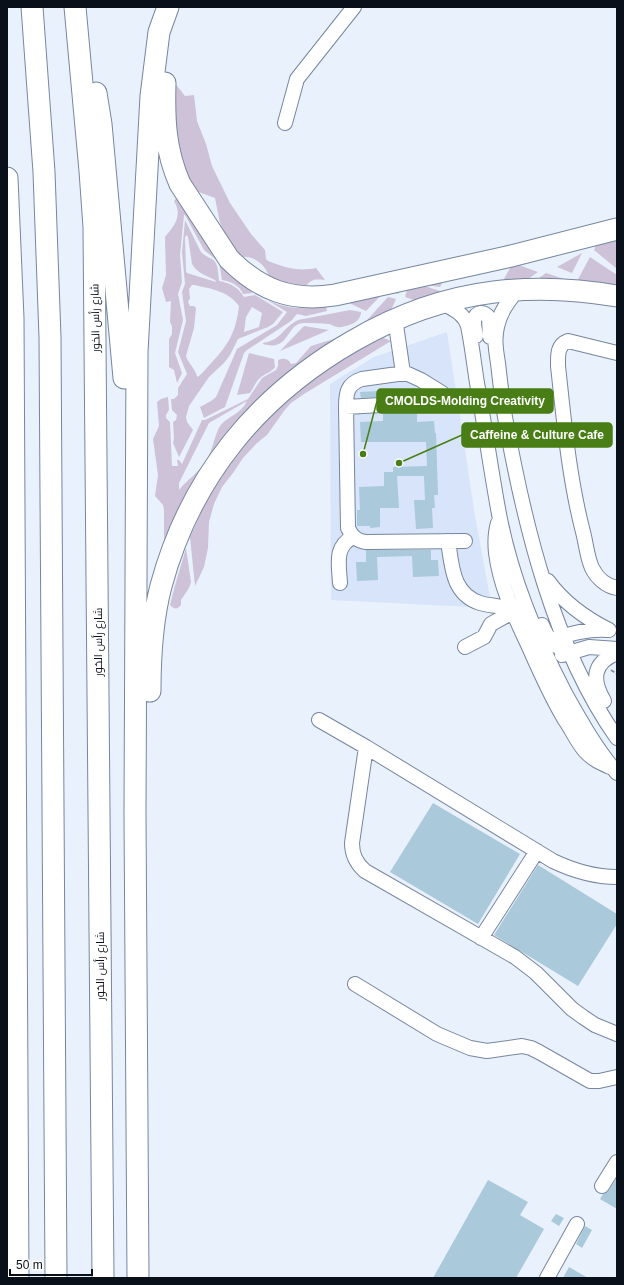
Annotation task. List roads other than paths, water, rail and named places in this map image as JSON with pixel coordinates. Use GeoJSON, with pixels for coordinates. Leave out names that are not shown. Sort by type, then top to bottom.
{"type":"FeatureCollection","features":[{"type":"Feature","properties":{"kind":"highway"},"geometry":{"type":"LineString","coordinates":[[32,7],[44,172],[50,337],[56,1278]]}},
{"type":"Feature","properties":{"kind":"highway","name":"شارع رأس الخور"},"geometry":{"type":"LineString","coordinates":[[75,7],[94,227],[102,1278]]}},
{"type":"Feature","properties":{"kind":"highway"},"geometry":{"type":"LineString","coordinates":[[138,1278],[135,813],[137,352],[151,96],[160,32],[168,7]]}},
{"type":"Feature","properties":{"kind":"highway"},"geometry":{"type":"LineString","coordinates":[[175,7],[167,54],[164,93],[167,146],[172,164],[180,184],[229,259],[247,275],[268,288],[297,296],[322,297],[335,295],[507,257],[617,229]]}},
{"type":"Feature","properties":{"kind":"highway"},"geometry":{"type":"LineString","coordinates":[[77,32],[90,68],[101,124],[122,354],[127,466],[130,487],[136,499]]}},
{"type":"Feature","properties":{"kind":"highway"},"geometry":{"type":"LineString","coordinates":[[7,178],[13,318],[11,766],[18,1278]]}},
{"type":"Feature","properties":{"kind":"highway"},"geometry":{"type":"LineString","coordinates":[[135,813],[148,781],[151,650],[156,608],[167,564],[194,502],[212,471],[227,449],[253,419],[288,385],[327,356],[395,318],[468,296],[494,292],[544,289],[572,290],[617,296]]}},
{"type":"Feature","properties":{"kind":"street"},"geometry":{"type":"LineString","coordinates":[[286,123],[297,79],[354,7]]}},
{"type":"Feature","properties":{"kind":"street"},"geometry":{"type":"LineString","coordinates":[[517,290],[507,302],[503,310],[497,327],[496,344],[510,442],[540,568],[552,636],[549,660],[555,675],[581,722],[614,770]]}},
{"type":"Feature","properties":{"kind":"street"},"geometry":{"type":"LineString","coordinates":[[442,303],[456,310],[464,318],[469,331],[499,514],[510,536],[552,636],[559,648],[570,652],[597,707],[617,738]]}},
{"type":"Feature","properties":{"kind":"street"},"geometry":{"type":"LineString","coordinates":[[475,368],[479,357],[474,318],[479,314],[484,314],[487,315],[490,321],[492,365],[496,371],[499,372]]}},
{"type":"Feature","properties":{"kind":"street"},"geometry":{"type":"LineString","coordinates":[[395,318],[403,374]]}},
{"type":"Feature","properties":{"kind":"street"},"geometry":{"type":"LineString","coordinates":[[617,353],[568,341],[559,347],[558,366],[574,491],[591,566],[604,582],[617,588]]}},
{"type":"Feature","properties":{"kind":"street"},"geometry":{"type":"LineString","coordinates":[[442,393],[415,376],[403,374],[362,379],[351,385],[348,391],[346,407],[348,523],[350,533],[353,537],[357,540],[366,542],[465,541]]}},
{"type":"Feature","properties":{"kind":"street"},"geometry":{"type":"LineString","coordinates":[[346,407],[381,405]]}},
{"type":"Feature","properties":{"kind":"street"},"geometry":{"type":"LineString","coordinates":[[499,514],[495,545],[504,587],[513,612],[550,694],[578,741],[591,757],[614,770]]}},
{"type":"Feature","properties":{"kind":"street"},"geometry":{"type":"LineString","coordinates":[[340,583],[339,554],[344,544],[353,537]]}},
{"type":"Feature","properties":{"kind":"street"},"geometry":{"type":"LineString","coordinates":[[448,542],[454,578],[462,591],[481,604],[502,606],[513,612]]}},
{"type":"Feature","properties":{"kind":"street"},"geometry":{"type":"LineString","coordinates":[[540,568],[553,588],[568,604],[588,619],[613,631]]}},
{"type":"Feature","properties":{"kind":"street"},"geometry":{"type":"LineString","coordinates":[[473,599],[495,597],[501,593],[504,587]]}},
{"type":"Feature","properties":{"kind":"street"},"geometry":{"type":"LineString","coordinates":[[465,648],[484,636],[491,624],[513,612]]}},
{"type":"Feature","properties":{"kind":"street"},"geometry":{"type":"LineString","coordinates":[[552,636],[593,629],[613,631]]}},
{"type":"Feature","properties":{"kind":"street"},"geometry":{"type":"LineString","coordinates":[[549,660],[570,652],[596,646],[617,649]]}},
{"type":"Feature","properties":{"kind":"street"},"geometry":{"type":"LineString","coordinates":[[617,653],[608,657],[601,664],[595,679],[599,692],[617,724]]}},
{"type":"Feature","properties":{"kind":"street"},"geometry":{"type":"LineString","coordinates":[[555,675],[558,668],[567,667],[601,727],[617,750]]}},
{"type":"Feature","properties":{"kind":"street"},"geometry":{"type":"LineString","coordinates":[[319,720],[553,861],[577,872],[590,875],[617,877]]}},
{"type":"Feature","properties":{"kind":"street"},"geometry":{"type":"LineString","coordinates":[[366,747],[352,843],[353,855],[360,867],[526,964],[572,1009],[595,1025],[617,1034]]}},
{"type":"Feature","properties":{"kind":"street"},"geometry":{"type":"LineString","coordinates":[[481,938],[537,851]]}},
{"type":"Feature","properties":{"kind":"street"},"geometry":{"type":"LineString","coordinates":[[355,984],[431,1030],[470,1048],[487,1051],[522,1046],[539,1052],[590,1081],[599,1081],[617,1076]]}},
{"type":"Feature","properties":{"kind":"street"},"geometry":{"type":"LineString","coordinates":[[602,1186],[617,1162]]}},
{"type":"Feature","properties":{"kind":"street"},"geometry":{"type":"LineString","coordinates":[[547,1278],[577,1224]]}},
{"type":"Feature","properties":{"kind":"place","name":"CMOLDS-Molding Creativity"},"geometry":{"type":"Point","coordinates":[363,454]}},
{"type":"Feature","properties":{"kind":"place","name":"Caffeine & Culture Cafe"},"geometry":{"type":"Point","coordinates":[399,463]}}]}
